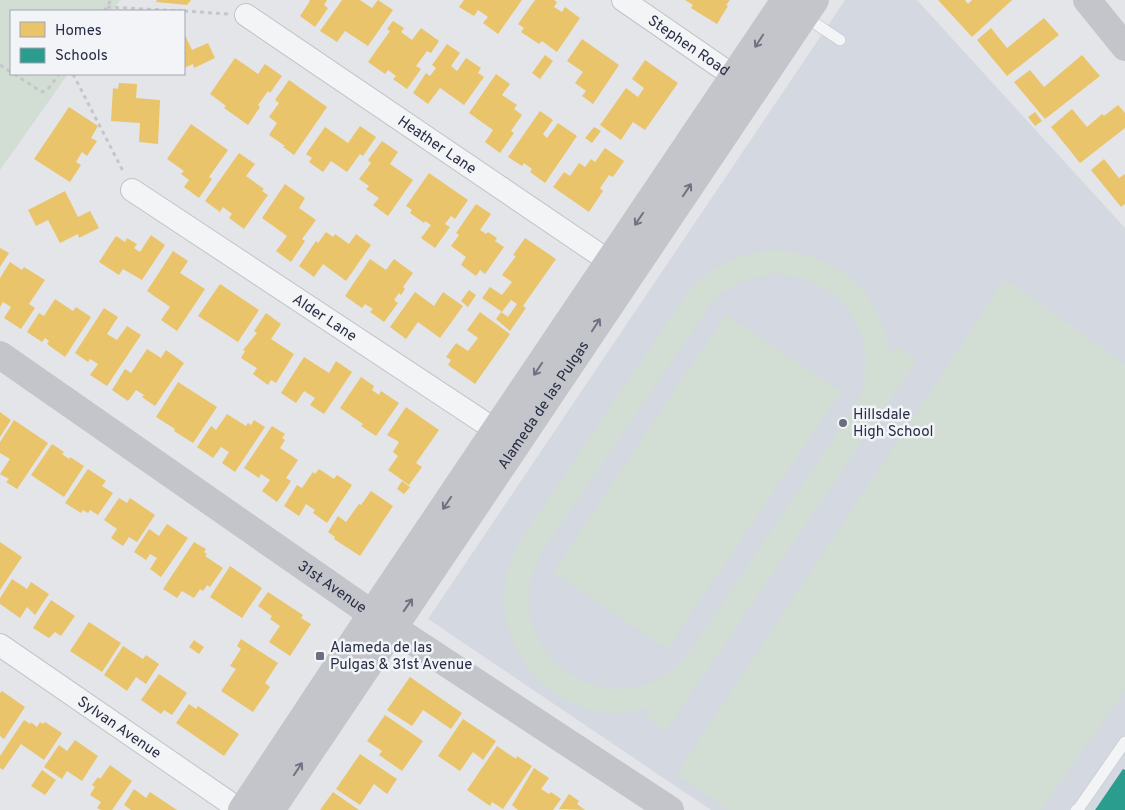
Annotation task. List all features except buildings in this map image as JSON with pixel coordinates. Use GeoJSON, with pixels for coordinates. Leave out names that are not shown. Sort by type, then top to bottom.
{"type":"FeatureCollection","features":[{"type":"Feature","properties":{"kind":"main road"},"geometry":{"type":"LineString","coordinates":[[1087,0],[1125,47]]}},
{"type":"Feature","properties":{"kind":"main road","name":"Alameda de las Pulgas"},"geometry":{"type":"LineString","coordinates":[[241,810],[383,620],[745,84],[801,5]]}},
{"type":"Feature","properties":{"kind":"main road","name":"31st Avenue"},"geometry":{"type":"LineString","coordinates":[[0,354],[383,620],[670,810]]}},
{"type":"Feature","properties":{"kind":"main road","name":"Alameda de las Pulgas"},"geometry":{"type":"LineString","coordinates":[[272,810],[383,620]]}},
{"type":"Feature","properties":{"kind":"street","name":"Stephen Road"},"geometry":{"type":"LineString","coordinates":[[623,0],[745,84]]}},
{"type":"Feature","properties":{"kind":"street","name":"Heather Lane"},"geometry":{"type":"LineString","coordinates":[[246,15],[620,269]]}},
{"type":"Feature","properties":{"kind":"street","name":"Alder Lane"},"geometry":{"type":"LineString","coordinates":[[132,190],[507,438]]}},
{"type":"Feature","properties":{"kind":"street","name":"Sylvan Avenue"},"geometry":{"type":"LineString","coordinates":[[0,644],[241,810]]}},
{"type":"Feature","properties":{"kind":"lane"},"geometry":{"type":"LineString","coordinates":[[801,5],[840,40]]}},
{"type":"Feature","properties":{"kind":"lane"},"geometry":{"type":"LineString","coordinates":[[1076,810],[1125,742]]}},
{"type":"Feature","properties":{"kind":"path"},"geometry":{"type":"LineString","coordinates":[[105,10],[112,0]]}},
{"type":"Feature","properties":{"kind":"path"},"geometry":{"type":"LineString","coordinates":[[107,7],[164,10]]}},
{"type":"Feature","properties":{"kind":"path"},"geometry":{"type":"LineString","coordinates":[[185,11],[246,15]]}},
{"type":"Feature","properties":{"kind":"path"},"geometry":{"type":"LineString","coordinates":[[16,75],[42,92],[48,90],[58,75]]}},
{"type":"Feature","properties":{"kind":"path"},"geometry":{"type":"LineString","coordinates":[[74,75],[132,190]]}},
{"type":"Feature","properties":{"kind":"shaded area"},"geometry":{"type":"Polygon","coordinates":[[[0,0],[120,0],[113,10],[10,10],[10,75],[67,75],[0,170],[0,0]]]}},
{"type":"Feature","properties":{"kind":"shaded area","name":"Hillsdale High School"},"geometry":{"type":"Polygon","coordinates":[[[845,0],[917,0],[1125,228],[1125,810],[711,810],[428,619],[845,0]]]}},
{"type":"Feature","properties":{"kind":"shaded area"},"geometry":{"type":"Polygon","coordinates":[[[773,250],[796,253],[817,259],[836,268],[866,294],[877,312],[885,332],[890,355],[897,346],[917,360],[666,731],[646,717],[651,708],[631,712],[610,713],[585,708],[562,698],[542,683],[526,665],[514,643],[506,620],[504,595],[511,561],[524,535],[683,299],[702,279],[722,264],[759,252],[773,250]],[[774,274],[756,277],[733,286],[712,302],[544,549],[531,580],[529,592],[531,619],[540,642],[555,662],[574,677],[597,686],[621,689],[646,684],[670,672],[679,665],[858,402],[864,378],[865,355],[861,334],[852,315],[838,299],[820,286],[799,278],[774,274]]]}},
{"type":"Feature","properties":{"kind":"shaded area"},"geometry":{"type":"Polygon","coordinates":[[[1005,279],[1125,364],[1125,690],[1041,810],[729,810],[676,775],[1005,279]]]}},
{"type":"Feature","properties":{"kind":"shaded area"},"geometry":{"type":"Polygon","coordinates":[[[726,314],[841,392],[667,649],[553,572],[726,314]]]}},
{"type":"Feature","properties":{"kind":"place","name":"Hillsdale High School"},"geometry":{"type":"Point","coordinates":[843,423]}},
{"type":"Feature","properties":{"kind":"place","name":"Alameda de las Pulgas & 31st Avenue"},"geometry":{"type":"Point","coordinates":[320,656]}}]}
